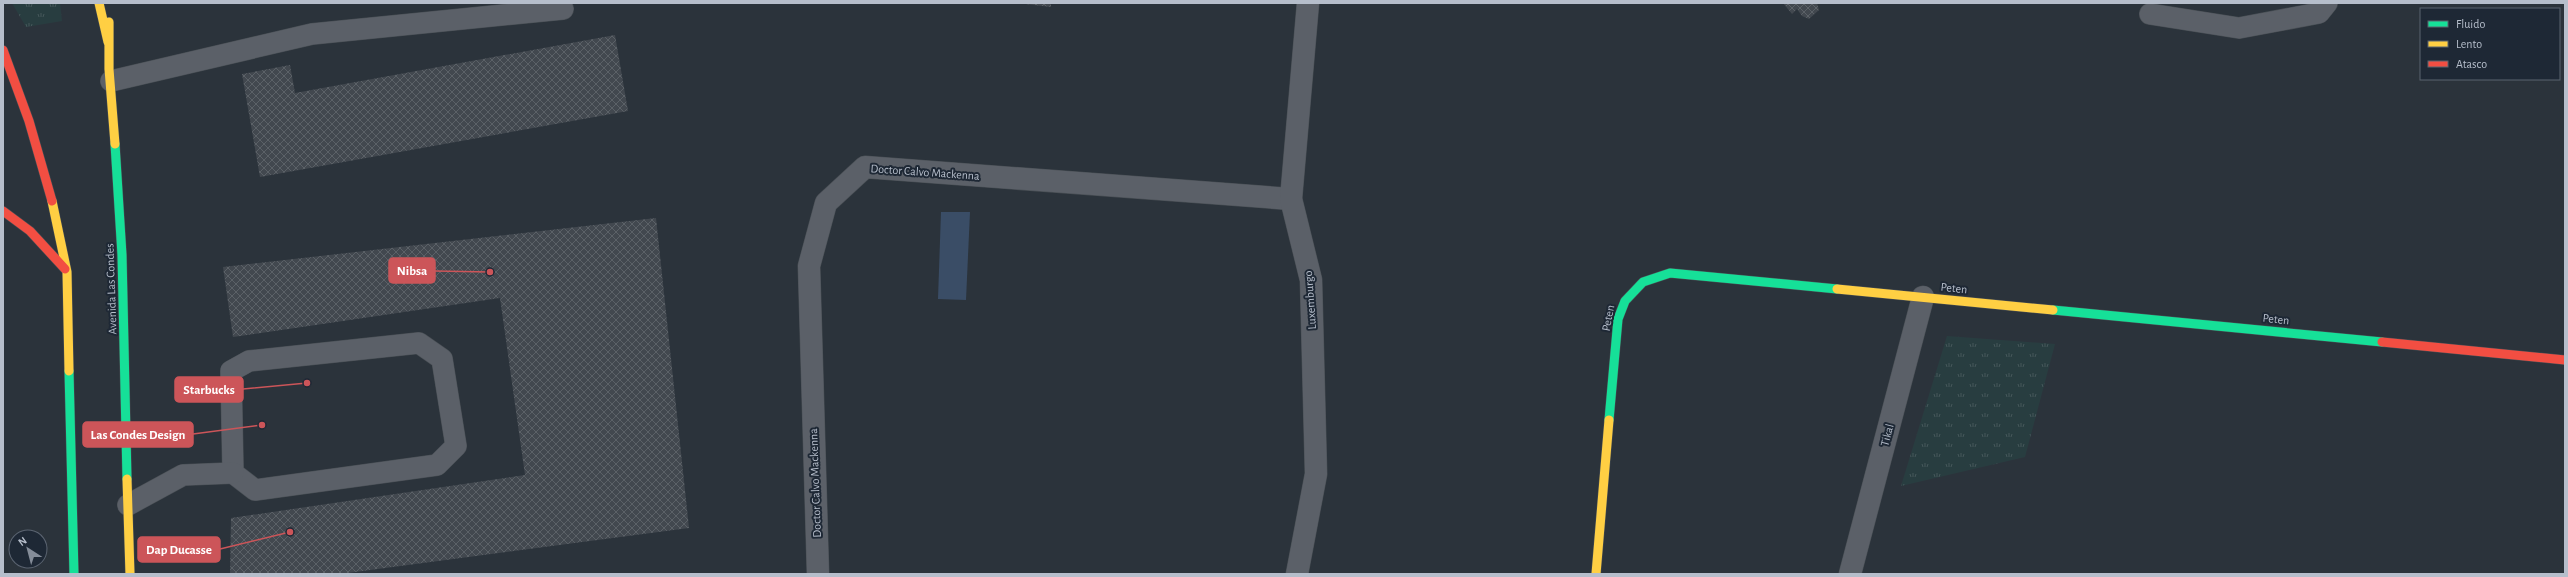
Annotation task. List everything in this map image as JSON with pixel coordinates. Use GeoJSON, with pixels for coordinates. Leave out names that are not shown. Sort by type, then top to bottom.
{"type":"FeatureCollection","features":[{"type":"Feature","properties":{"kind":"main road"},"geometry":{"type":"LineString","coordinates":[[99,3],[108,42]]}},
{"type":"Feature","properties":{"kind":"main road","name":"Avenida Las Condes"},"geometry":{"type":"LineString","coordinates":[[110,3],[108,42],[120,195],[125,313],[130,574]]}},
{"type":"Feature","properties":{"kind":"main road"},"geometry":{"type":"LineString","coordinates":[[3,50],[29,121],[51,196],[67,272],[74,574]]}},
{"type":"Feature","properties":{"kind":"main road"},"geometry":{"type":"LineString","coordinates":[[3,211],[30,231],[67,272]]}},
{"type":"Feature","properties":{"kind":"main road","name":"Peten"},"geometry":{"type":"LineString","coordinates":[[1596,574],[1618,319],[1627,296],[1635,286],[1645,279],[1670,273],[2565,360]]}},
{"type":"Feature","properties":{"kind":"street","name":"Luxemburgo"},"geometry":{"type":"LineString","coordinates":[[1297,574],[1316,474],[1311,280],[1291,199],[1308,3]]}},
{"type":"Feature","properties":{"kind":"street","name":"Doctor Calvo Mackenna"},"geometry":{"type":"LineString","coordinates":[[818,574],[809,266],[826,203],[866,168],[1291,199]]}},
{"type":"Feature","properties":{"kind":"street","name":"Tikal"},"geometry":{"type":"LineString","coordinates":[[1850,574],[1923,297]]}},
{"type":"Feature","properties":{"kind":"lane"},"geometry":{"type":"LineString","coordinates":[[2150,14],[2239,28],[2319,13],[2327,3]]}},
{"type":"Feature","properties":{"kind":"lane"},"geometry":{"type":"LineString","coordinates":[[111,81],[312,34],[563,8]]}},
{"type":"Feature","properties":{"kind":"lane"},"geometry":{"type":"LineString","coordinates":[[128,505],[183,475],[233,473],[255,490],[437,465],[456,446],[442,359],[419,343],[250,360],[231,371],[233,473]]}},
{"type":"Feature","properties":{"kind":"green space"},"geometry":{"type":"Polygon","coordinates":[[[12,3],[60,3],[62,21],[26,27],[12,3]]]}},
{"type":"Feature","properties":{"kind":"green space"},"geometry":{"type":"Polygon","coordinates":[[[1947,336],[2055,344],[2025,457],[1901,486],[1947,336]]]}},
{"type":"Feature","properties":{"kind":"water"},"geometry":{"type":"Polygon","coordinates":[[[941,212],[970,212],[966,300],[938,299],[941,212]]]}},
{"type":"Feature","properties":{"kind":"building"},"geometry":{"type":"Polygon","coordinates":[[[1017,3],[1051,3],[1051,7],[1017,3]]]}},
{"type":"Feature","properties":{"kind":"building"},"geometry":{"type":"Polygon","coordinates":[[[1783,3],[1817,3],[1819,10],[1809,19],[1802,16],[1797,9],[1792,14],[1783,3]]]}},
{"type":"Feature","properties":{"kind":"building"},"geometry":{"type":"Polygon","coordinates":[[[615,35],[628,111],[260,177],[242,74],[290,65],[295,93],[615,35]]]}},
{"type":"Feature","properties":{"kind":"building"},"geometry":{"type":"Polygon","coordinates":[[[656,218],[689,528],[340,574],[230,574],[231,518],[525,475],[500,298],[233,337],[223,267],[656,218]]]}},
{"type":"Feature","properties":{"kind":"traffic: fast"},"geometry":{"type":"LineString","coordinates":[[115,144],[122,255],[127,479]]}},
{"type":"Feature","properties":{"kind":"traffic: fast"},"geometry":{"type":"LineString","coordinates":[[1609,420],[1618,319],[1625,301],[1643,282],[1670,273],[1837,289]]}},
{"type":"Feature","properties":{"kind":"traffic: fast"},"geometry":{"type":"LineString","coordinates":[[2053,310],[2382,342]]}},
{"type":"Feature","properties":{"kind":"traffic: fast"},"geometry":{"type":"LineString","coordinates":[[69,371],[74,574]]}},
{"type":"Feature","properties":{"kind":"traffic: slow"},"geometry":{"type":"LineString","coordinates":[[99,3],[108,42]]}},
{"type":"Feature","properties":{"kind":"traffic: slow"},"geometry":{"type":"LineString","coordinates":[[109,22],[109,69],[115,144]]}},
{"type":"Feature","properties":{"kind":"traffic: slow"},"geometry":{"type":"LineString","coordinates":[[52,201],[67,272],[69,371]]}},
{"type":"Feature","properties":{"kind":"traffic: slow"},"geometry":{"type":"LineString","coordinates":[[1837,289],[2053,310]]}},
{"type":"Feature","properties":{"kind":"traffic: slow"},"geometry":{"type":"LineString","coordinates":[[1596,574],[1609,420]]}},
{"type":"Feature","properties":{"kind":"traffic: slow"},"geometry":{"type":"LineString","coordinates":[[127,479],[130,574]]}},
{"type":"Feature","properties":{"kind":"traffic: jam"},"geometry":{"type":"LineString","coordinates":[[3,50],[29,121],[52,201]]}},
{"type":"Feature","properties":{"kind":"traffic: jam"},"geometry":{"type":"LineString","coordinates":[[3,211],[30,231],[65,269]]}},
{"type":"Feature","properties":{"kind":"traffic: jam"},"geometry":{"type":"LineString","coordinates":[[2382,342],[2565,360]]}},
{"type":"Feature","properties":{"kind":"place","name":"Nibsa"},"geometry":{"type":"Point","coordinates":[490,272]}},
{"type":"Feature","properties":{"kind":"place","name":"Starbucks"},"geometry":{"type":"Point","coordinates":[307,383]}},
{"type":"Feature","properties":{"kind":"place","name":"Las Condes Design"},"geometry":{"type":"Point","coordinates":[262,425]}},
{"type":"Feature","properties":{"kind":"place","name":"Dap Ducasse"},"geometry":{"type":"Point","coordinates":[290,532]}}]}
